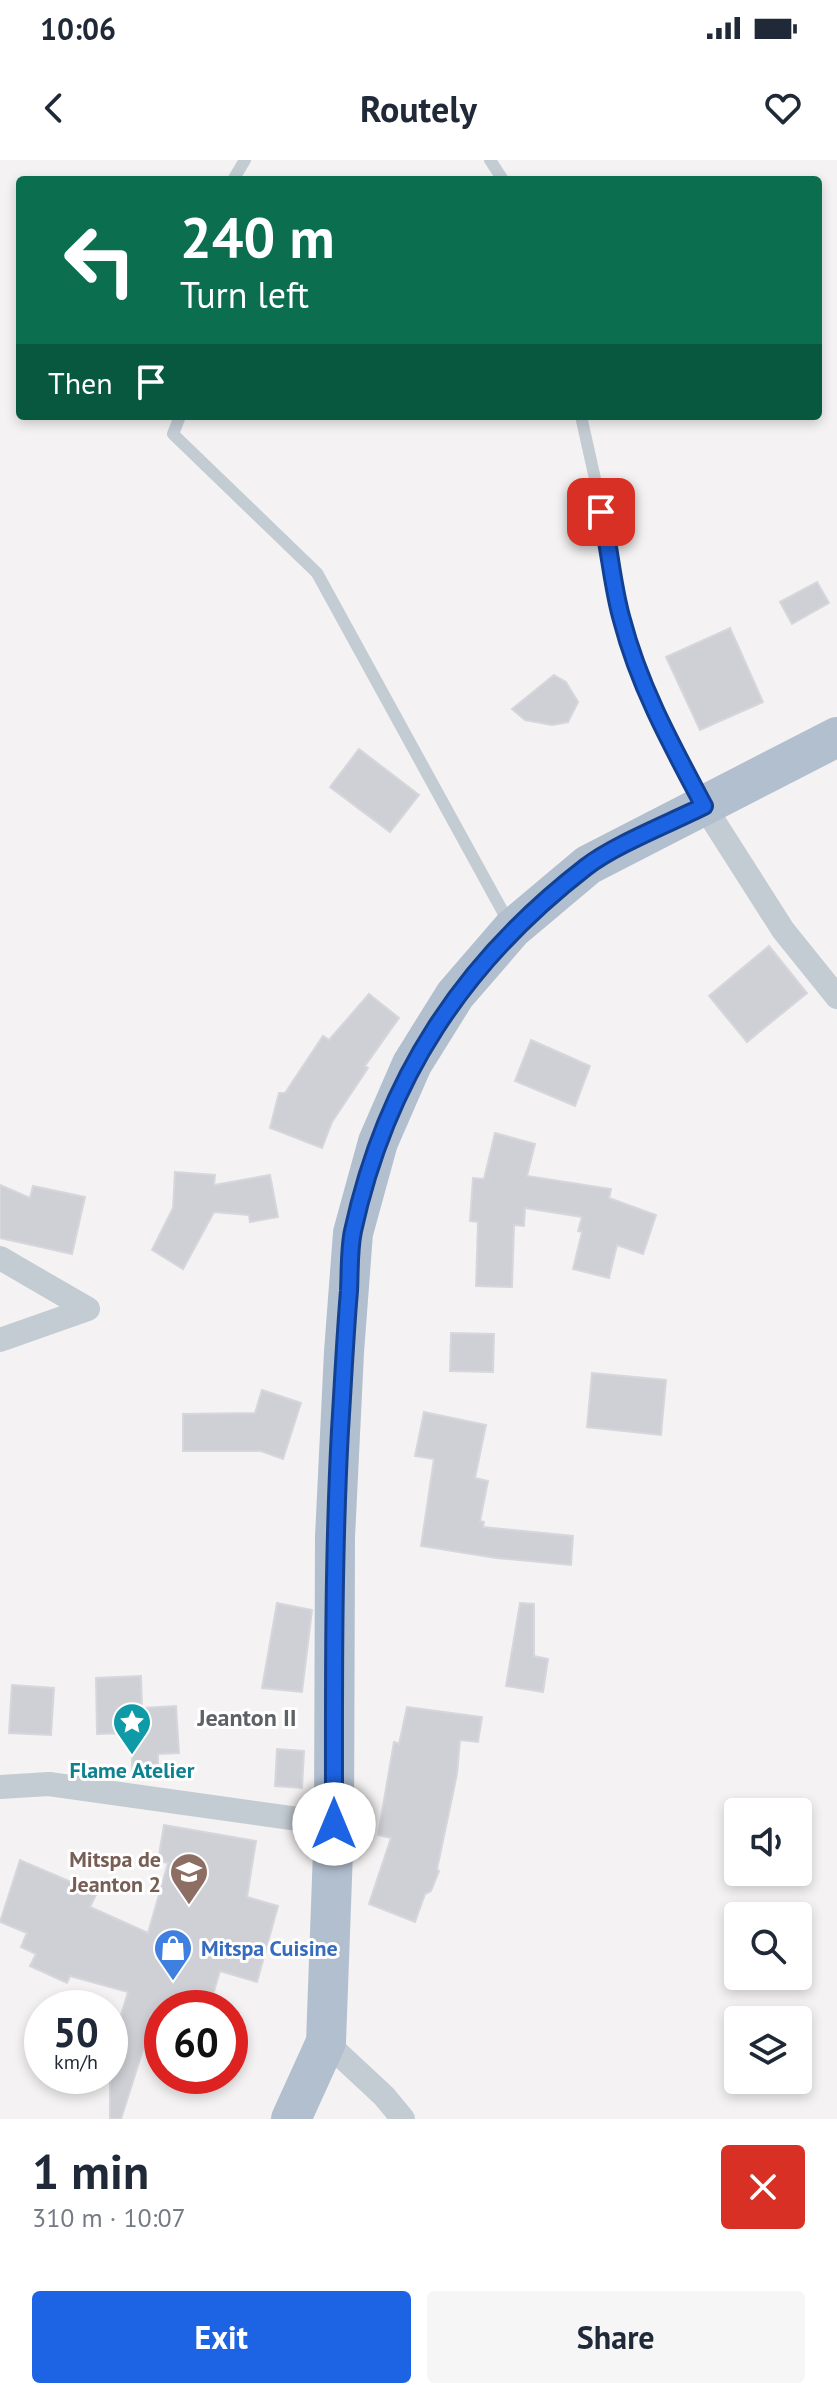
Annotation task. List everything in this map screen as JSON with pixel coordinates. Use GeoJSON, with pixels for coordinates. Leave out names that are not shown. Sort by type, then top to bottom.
{"type":"FeatureCollection","features":[{"type":"Feature","properties":{"kind":"main road"},"geometry":{"type":"LineString","coordinates":[[291,2119],[326,2042],[334,1824],[335,1537],[353,1233],[378,1142],[412,1064],[455,995],[512,929],[588,865],[837,737]]}},
{"type":"Feature","properties":{"kind":"street"},"geometry":{"type":"LineString","coordinates":[[704,806],[783,930],[837,997]]}},
{"type":"Feature","properties":{"kind":"street"},"geometry":{"type":"LineString","coordinates":[[0,1258],[88,1309],[0,1340]]}},
{"type":"Feature","properties":{"kind":"street"},"geometry":{"type":"LineString","coordinates":[[0,1787],[49,1784],[334,1824]]}},
{"type":"Feature","properties":{"kind":"street"},"geometry":{"type":"LineString","coordinates":[[326,2042],[384,2096],[403,2119]]}},
{"type":"Feature","properties":{"kind":"lane"},"geometry":{"type":"LineString","coordinates":[[178,420],[173,434],[317,573],[512,929]]}},
{"type":"Feature","properties":{"kind":"lane"},"geometry":{"type":"LineString","coordinates":[[582,420],[612,555],[621,618],[642,681],[704,806]]}},
{"type":"Feature","properties":{"kind":"building"},"geometry":{"type":"Polygon","coordinates":[[[817,582],[829,603],[792,624],[780,602],[817,582]]]}},
{"type":"Feature","properties":{"kind":"building"},"geometry":{"type":"Polygon","coordinates":[[[730,628],[763,702],[700,730],[666,657],[730,628]]]}},
{"type":"Feature","properties":{"kind":"building"},"geometry":{"type":"Polygon","coordinates":[[[554,675],[566,682],[578,702],[568,722],[552,725],[525,720],[512,709],[554,675]]]}},
{"type":"Feature","properties":{"kind":"building"},"geometry":{"type":"Polygon","coordinates":[[[359,749],[419,795],[390,832],[330,787],[359,749]]]}},
{"type":"Feature","properties":{"kind":"building"},"geometry":{"type":"Polygon","coordinates":[[[769,946],[807,993],[747,1042],[709,996],[769,946]]]}},
{"type":"Feature","properties":{"kind":"building"},"geometry":{"type":"Polygon","coordinates":[[[369,994],[399,1018],[365,1066],[368,1068],[332,1122],[322,1148],[270,1128],[279,1093],[285,1093],[323,1036],[329,1040],[369,994]]]}},
{"type":"Feature","properties":{"kind":"building"},"geometry":{"type":"Polygon","coordinates":[[[531,1040],[590,1066],[575,1106],[515,1081],[531,1040]]]}},
{"type":"Feature","properties":{"kind":"building"},"geometry":{"type":"Polygon","coordinates":[[[495,1133],[535,1144],[527,1176],[611,1189],[609,1198],[656,1215],[643,1254],[617,1245],[609,1278],[573,1269],[582,1232],[578,1231],[582,1217],[525,1208],[524,1226],[514,1225],[512,1287],[476,1286],[478,1222],[470,1221],[473,1178],[484,1179],[495,1133]]]}},
{"type":"Feature","properties":{"kind":"building"},"geometry":{"type":"Polygon","coordinates":[[[175,1172],[215,1175],[214,1185],[270,1175],[278,1217],[250,1222],[249,1215],[214,1212],[183,1269],[152,1250],[173,1208],[175,1172]]]}},
{"type":"Feature","properties":{"kind":"building"},"geometry":{"type":"Polygon","coordinates":[[[0,1185],[30,1198],[33,1186],[85,1197],[72,1254],[0,1238],[0,1185]]]}},
{"type":"Feature","properties":{"kind":"building"},"geometry":{"type":"Polygon","coordinates":[[[451,1333],[494,1334],[493,1372],[450,1371],[451,1333]]]}},
{"type":"Feature","properties":{"kind":"building"},"geometry":{"type":"Polygon","coordinates":[[[592,1373],[666,1380],[661,1435],[587,1427],[592,1373]]]}},
{"type":"Feature","properties":{"kind":"building"},"geometry":{"type":"Polygon","coordinates":[[[262,1390],[301,1403],[283,1459],[261,1451],[183,1451],[183,1414],[255,1413],[262,1390]]]}},
{"type":"Feature","properties":{"kind":"building"},"geometry":{"type":"Polygon","coordinates":[[[424,1412],[486,1425],[475,1478],[488,1481],[480,1521],[484,1522],[483,1527],[573,1536],[571,1565],[496,1558],[421,1546],[434,1459],[415,1456],[424,1412]]]}},
{"type":"Feature","properties":{"kind":"building"},"geometry":{"type":"Polygon","coordinates":[[[277,1603],[312,1610],[302,1692],[262,1688],[277,1603]]]}},
{"type":"Feature","properties":{"kind":"building"},"geometry":{"type":"Polygon","coordinates":[[[520,1603],[534,1604],[534,1656],[548,1659],[543,1692],[506,1686],[520,1603]]]}},
{"type":"Feature","properties":{"kind":"building"},"geometry":{"type":"Polygon","coordinates":[[[141,1676],[142,1708],[176,1706],[179,1753],[158,1754],[158,1778],[132,1778],[132,1733],[97,1734],[96,1678],[141,1676]]]}},
{"type":"Feature","properties":{"kind":"building"},"geometry":{"type":"Polygon","coordinates":[[[12,1685],[54,1688],[51,1735],[9,1733],[12,1685]]]}},
{"type":"Feature","properties":{"kind":"building"},"geometry":{"type":"Polygon","coordinates":[[[407,1707],[482,1717],[478,1742],[460,1740],[457,1774],[439,1871],[431,1891],[425,1894],[415,1922],[369,1904],[391,1838],[378,1835],[394,1742],[399,1744],[407,1707]]]}},
{"type":"Feature","properties":{"kind":"building"},"geometry":{"type":"Polygon","coordinates":[[[277,1749],[304,1751],[302,1788],[275,1786],[277,1749]]]}},
{"type":"Feature","properties":{"kind":"building"},"geometry":{"type":"Polygon","coordinates":[[[164,1825],[256,1841],[247,1897],[278,1906],[257,1982],[220,1971],[214,1990],[144,1990],[144,2047],[121,2119],[110,2119],[110,2094],[128,2094],[128,1990],[70,1976],[67,1983],[30,1966],[36,1954],[21,1947],[27,1933],[0,1922],[20,1860],[97,1893],[90,1907],[148,1933],[168,1863],[158,1861],[164,1825]]]}},
{"type":"Feature","properties":{"kind":"place","name":"Flame Atelier"},"geometry":{"type":"Point","coordinates":[132,1756]}},
{"type":"Feature","properties":{"kind":"place","name":"Mitspa de Jeanton 2"},"geometry":{"type":"Point","coordinates":[189,1906]}},
{"type":"Feature","properties":{"kind":"place","name":"Mitspa Cuisine"},"geometry":{"type":"Point","coordinates":[173,1982]}},
{"type":"Feature","properties":{"kind":"district","name":"Jeanton II"},"geometry":{"type":"Point","coordinates":[247,1717]}},
{"type":"Feature","properties":{"kind":"route"},"geometry":{"type":"LineString","coordinates":[[334,1824],[335,1537],[344,1352],[353,1233],[378,1142],[412,1064],[455,995],[512,929],[588,865],[704,806],[669,741],[642,681],[621,618],[612,555],[601,512]]}}]}
